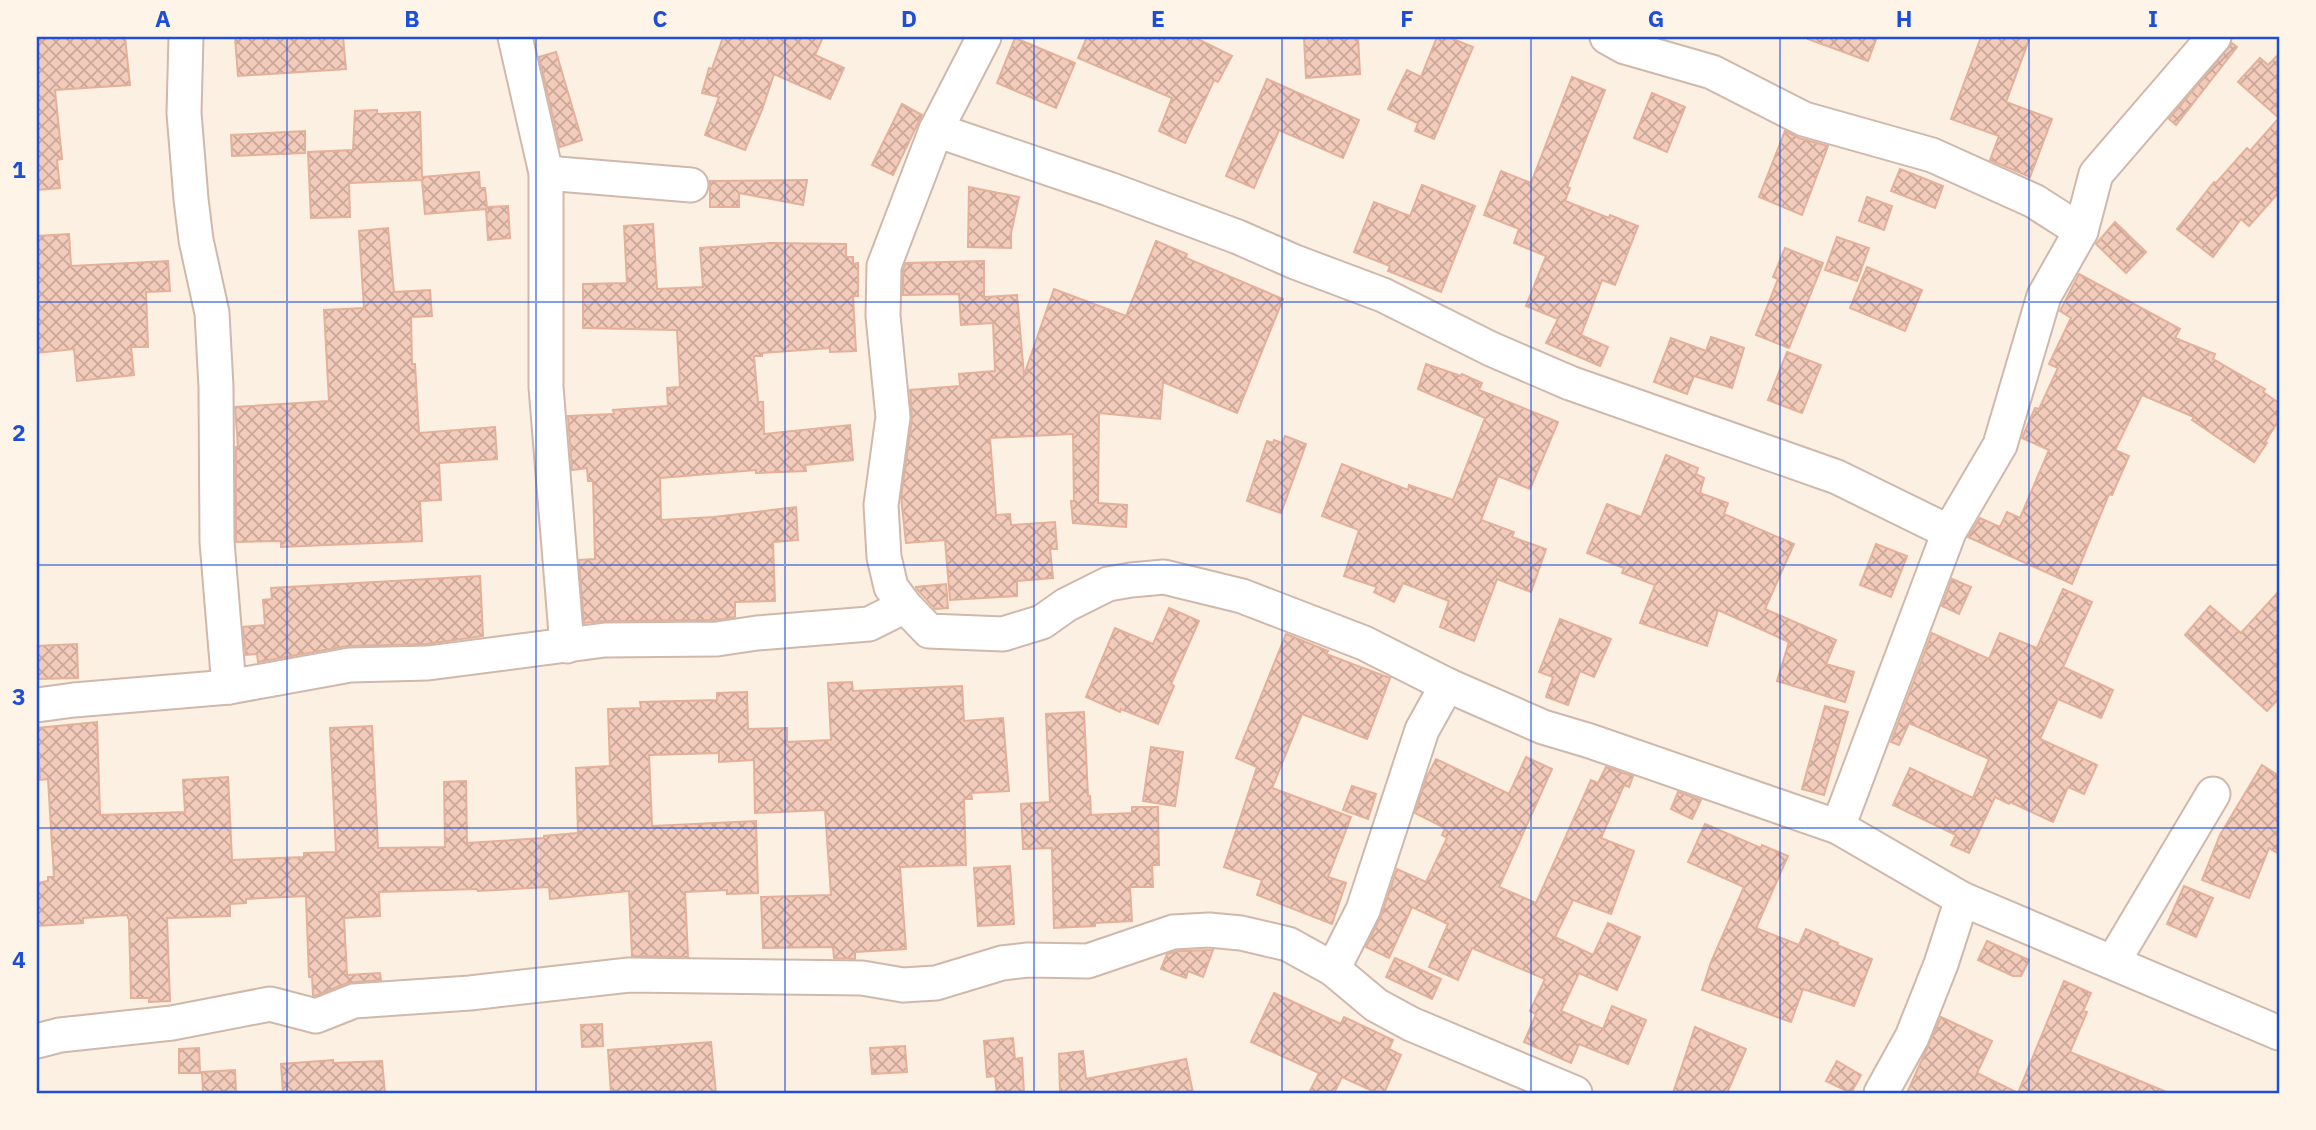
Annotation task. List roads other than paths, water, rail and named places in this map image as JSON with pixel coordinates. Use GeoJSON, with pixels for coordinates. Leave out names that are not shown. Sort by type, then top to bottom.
{"type":"FeatureCollection","features":[{"type":"Feature","properties":{"kind":"street"},"geometry":{"type":"LineString","coordinates":[[186,37],[184,113],[191,199],[196,240],[212,313],[216,387],[217,542],[229,687]]}},
{"type":"Feature","properties":{"kind":"street"},"geometry":{"type":"LineString","coordinates":[[515,37],[546,173],[546,387],[567,646]]}},
{"type":"Feature","properties":{"kind":"street"},"geometry":{"type":"LineString","coordinates":[[984,37],[936,130],[884,266],[883,316],[893,418],[881,505],[884,557],[891,587],[929,631],[1003,634],[1042,622],[1066,605],[1108,584],[1164,577],[1242,596],[1364,643],[1447,685],[1543,727],[1838,827],[1962,899],[2279,1033]]}},
{"type":"Feature","properties":{"kind":"street"},"geometry":{"type":"LineString","coordinates":[[1607,37],[1625,47],[1712,72],[1804,119],[1932,155],[2034,201],[2081,231]]}},
{"type":"Feature","properties":{"kind":"street"},"geometry":{"type":"LineString","coordinates":[[1838,827],[1949,532],[2000,445],[2044,296],[2081,231],[2096,174],[2214,37]]}},
{"type":"Feature","properties":{"kind":"street"},"geometry":{"type":"LineString","coordinates":[[936,130],[1109,189],[1238,237],[1383,295],[1491,349],[1570,383],[1837,477],[1949,532]]}},
{"type":"Feature","properties":{"kind":"street"},"geometry":{"type":"LineString","coordinates":[[546,173],[691,185]]}},
{"type":"Feature","properties":{"kind":"street"},"geometry":{"type":"LineString","coordinates":[[37,705],[229,687],[349,665],[428,663],[605,640],[717,639],[869,624],[905,606]]}},
{"type":"Feature","properties":{"kind":"street"},"geometry":{"type":"LineString","coordinates":[[1333,969],[1363,910],[1422,730],[1447,685]]}},
{"type":"Feature","properties":{"kind":"street"},"geometry":{"type":"LineString","coordinates":[[2113,962],[2213,794]]}},
{"type":"Feature","properties":{"kind":"street"},"geometry":{"type":"LineString","coordinates":[[1881,1093],[1912,1037],[1941,964],[1962,899]]}},
{"type":"Feature","properties":{"kind":"street"},"geometry":{"type":"LineString","coordinates":[[37,1041],[60,1035],[172,1023],[270,1004],[316,1016],[354,1001],[470,993],[629,975],[828,976],[914,985],[936,982],[1002,963],[1028,960],[1088,961],[1173,932],[1209,930],[1241,933],[1288,944],[1333,969],[1376,1005],[1411,1024],[1575,1093]]}}]}
